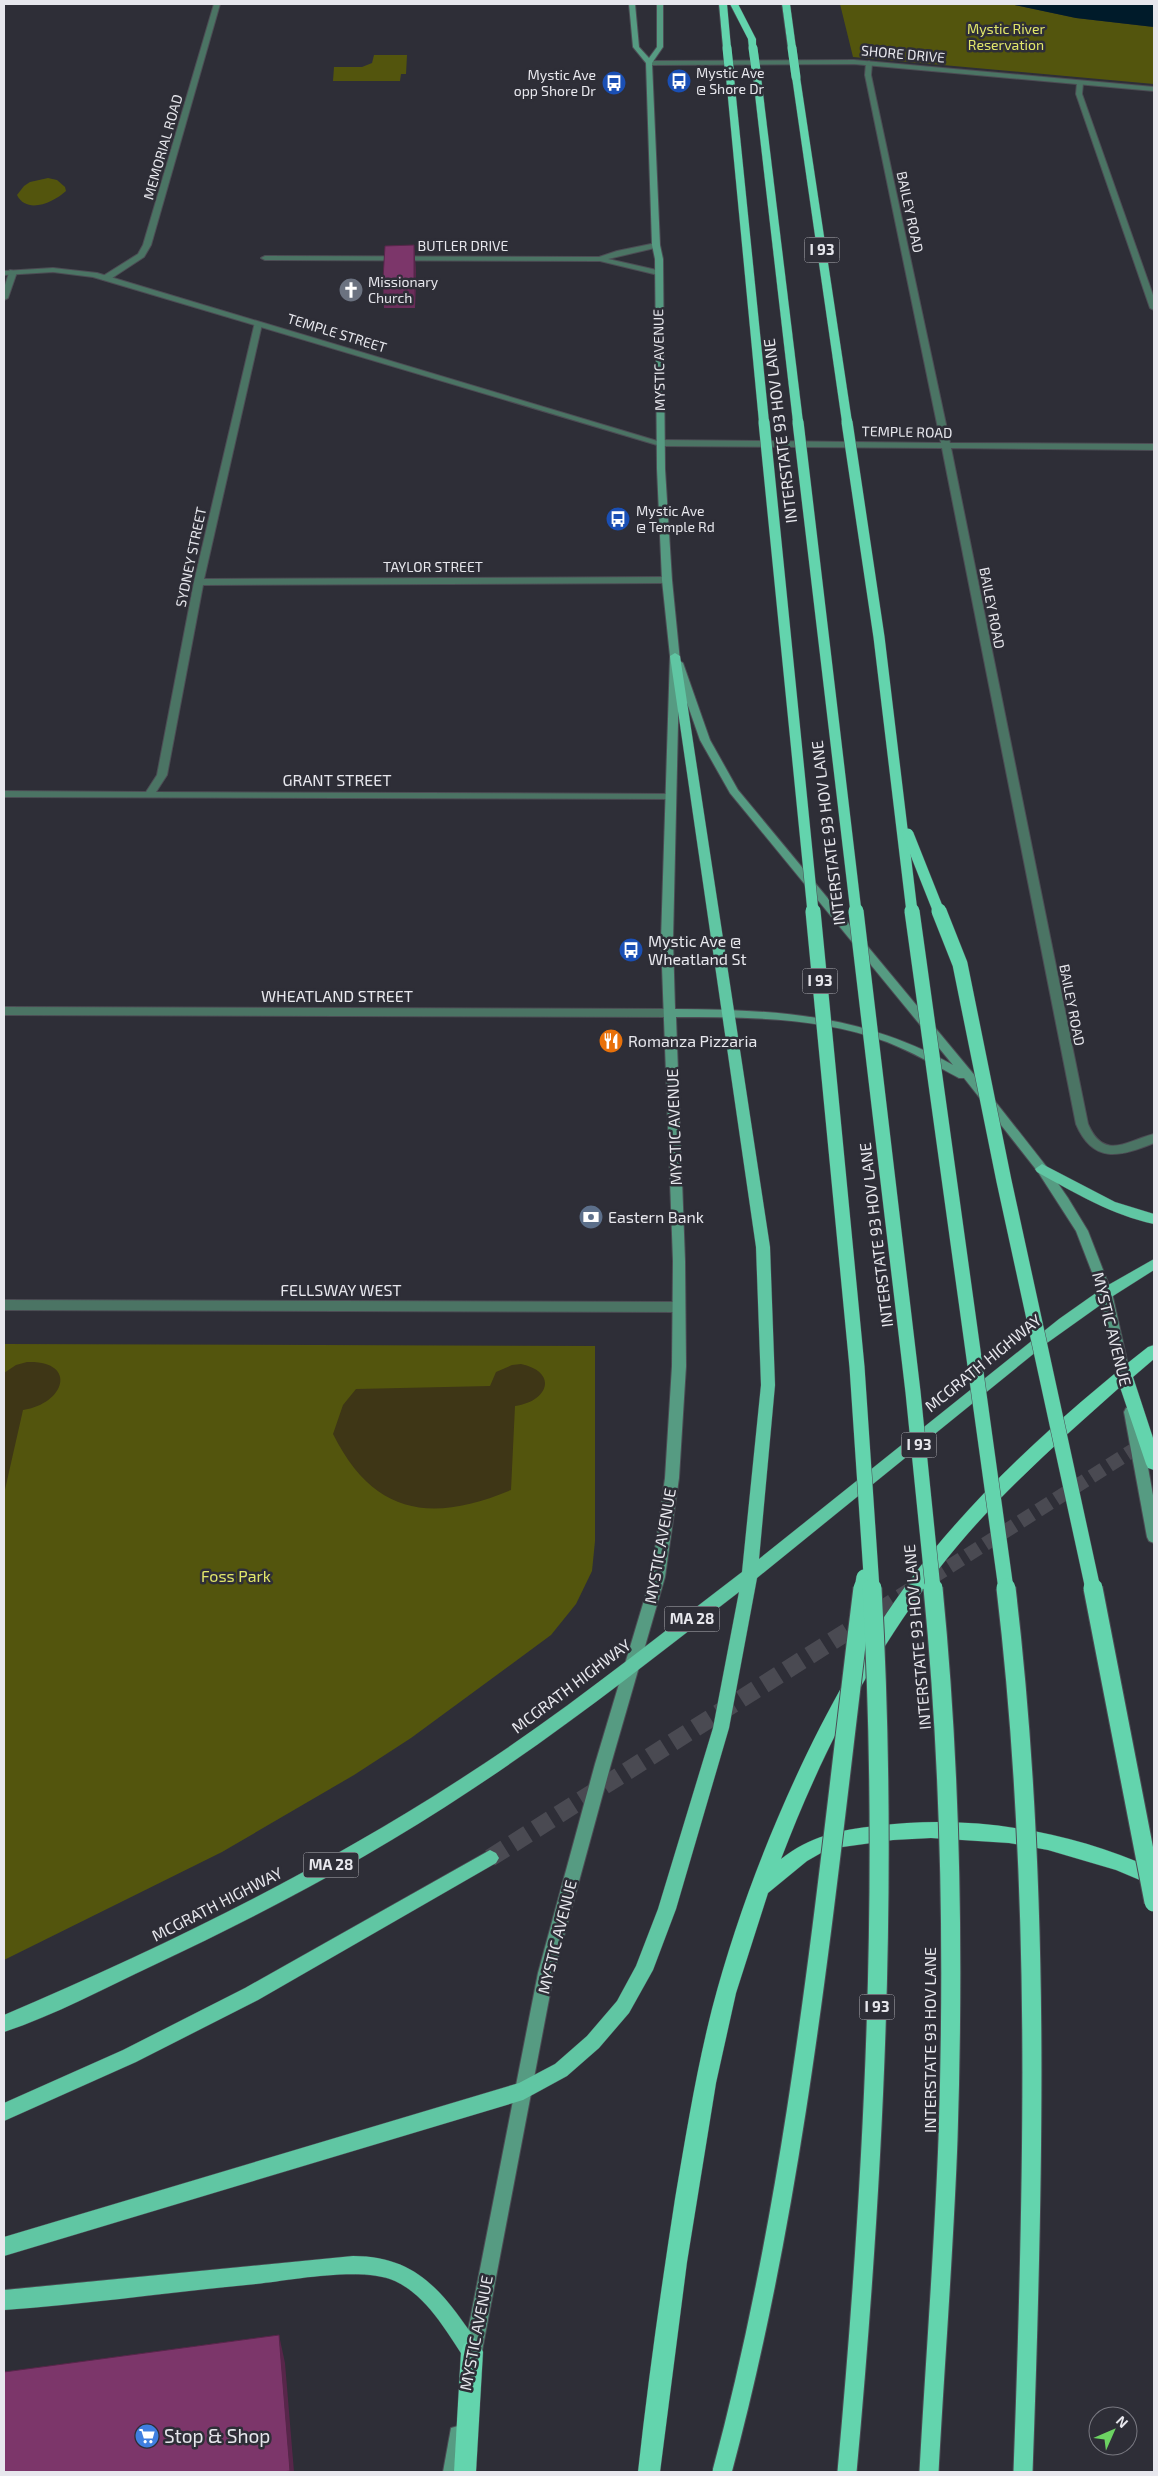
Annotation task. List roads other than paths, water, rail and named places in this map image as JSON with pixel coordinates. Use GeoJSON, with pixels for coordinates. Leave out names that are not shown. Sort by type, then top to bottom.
{"type":"FeatureCollection","features":[{"type":"Feature","properties":{"kind":"highway","name":"I 93"},"geometry":{"type":"LineString","coordinates":[[723,4],[861,1392],[876,1670],[880,1813],[872,2166],[861,2328],[847,2472]]}},
{"type":"Feature","properties":{"kind":"highway","name":"INTERSTATE 93 HOV LANE"},"geometry":{"type":"LineString","coordinates":[[734,4],[752,39],[757,77],[912,1382],[941,1670],[948,1872],[948,2139],[929,2472]]}},
{"type":"Feature","properties":{"kind":"highway","name":"I 93"},"geometry":{"type":"LineString","coordinates":[[786,4],[882,662],[918,964],[997,1514],[1023,1778],[1030,1928],[1032,2096],[1030,2291],[1024,2472]]}},
{"type":"Feature","properties":{"kind":"highway"},"geometry":{"type":"LineString","coordinates":[[4,2247],[523,2091],[561,2070],[593,2042],[623,2007],[644,1970],[667,1909],[719,1737],[750,1574],[768,1385],[768,1322],[763,1247],[730,1013],[704,864],[675,656]]}},
{"type":"Feature","properties":{"kind":"highway"},"geometry":{"type":"LineString","coordinates":[[900,816],[960,964],[1004,1180],[1104,1636],[1154,1902]]}},
{"type":"Feature","properties":{"kind":"highway"},"geometry":{"type":"LineString","coordinates":[[1042,1169],[1114,1207],[1154,1219]]}},
{"type":"Feature","properties":{"kind":"highway","name":"MA 28"},"geometry":{"type":"LineString","coordinates":[[1106,1293],[1154,1264]]}},
{"type":"Feature","properties":{"kind":"highway","name":"MCGRATH HIGHWAY"},"geometry":{"type":"LineString","coordinates":[[4,2024],[156,1957],[349,1855],[420,1814],[534,1739],[750,1574],[1053,1330],[1106,1293]]}},
{"type":"Feature","properties":{"kind":"highway"},"geometry":{"type":"LineString","coordinates":[[648,2472],[681,2218],[702,2102],[726,1994],[760,1890],[799,1793],[847,1694],[900,1608],[956,1536],[1016,1472],[1124,1375],[1154,1351]]}},
{"type":"Feature","properties":{"kind":"highway"},"geometry":{"type":"LineString","coordinates":[[1124,1375],[1154,1464]]}},
{"type":"Feature","properties":{"kind":"highway"},"geometry":{"type":"LineString","coordinates":[[722,2472],[757,2335],[782,2201],[799,2093],[869,1540]]}},
{"type":"Feature","properties":{"kind":"highway"},"geometry":{"type":"LineString","coordinates":[[760,1890],[789,1862],[825,1842],[886,1832],[977,1832],[1061,1844],[1130,1865],[1154,1878]]}},
{"type":"Feature","properties":{"kind":"highway"},"geometry":{"type":"LineString","coordinates":[[4,2112],[130,2056],[226,2009],[330,1953],[490,1858]]}},
{"type":"Feature","properties":{"kind":"highway"},"geometry":{"type":"LineString","coordinates":[[4,2300],[322,2267],[357,2266],[384,2268],[409,2278],[432,2296],[472,2352],[465,2472]]}},
{"type":"Feature","properties":{"kind":"main road"},"geometry":{"type":"LineString","coordinates":[[632,4],[636,47],[649,63]]}},
{"type":"Feature","properties":{"kind":"main road","name":"MYSTIC AVENUE"},"geometry":{"type":"LineString","coordinates":[[452,2472],[472,2352],[546,1974],[658,1577],[667,1529],[678,1376],[679,1307],[667,940],[675,656],[667,580],[660,443],[658,273],[649,63],[660,47],[660,4]]}},
{"type":"Feature","properties":{"kind":"main road","name":"MYSTIC AVENUE"},"geometry":{"type":"LineString","coordinates":[[675,656],[705,740],[734,791],[972,1080],[1042,1169],[1082,1232],[1106,1293],[1124,1375],[1154,1537]]}},
{"type":"Feature","properties":{"kind":"main road"},"geometry":{"type":"LineString","coordinates":[[670,1013],[730,1013],[798,1017],[861,1028],[916,1050],[972,1080]]}},
{"type":"Feature","properties":{"kind":"street","name":"MEMORIAL ROAD"},"geometry":{"type":"LineString","coordinates":[[106,278],[141,255],[148,245],[217,4]]}},
{"type":"Feature","properties":{"kind":"street","name":"SHORE DRIVE"},"geometry":{"type":"LineString","coordinates":[[649,63],[869,63],[1154,89]]}},
{"type":"Feature","properties":{"kind":"street","name":"BAILEY ROAD"},"geometry":{"type":"LineString","coordinates":[[869,63],[868,75],[946,446],[1082,1124],[1089,1139],[1104,1150],[1113,1152],[1154,1138]]}},
{"type":"Feature","properties":{"kind":"street"},"geometry":{"type":"LineString","coordinates":[[1080,82],[1079,94],[1154,308]]}},
{"type":"Feature","properties":{"kind":"street","name":"BUTLER DRIVE"},"geometry":{"type":"LineString","coordinates":[[600,259],[656,245]]}},
{"type":"Feature","properties":{"kind":"street","name":"BUTLER DRIVE"},"geometry":{"type":"LineString","coordinates":[[265,258],[600,259],[658,273]]}},
{"type":"Feature","properties":{"kind":"street","name":"TEMPLE STREET"},"geometry":{"type":"LineString","coordinates":[[4,273],[65,270],[106,278],[660,443]]}},
{"type":"Feature","properties":{"kind":"street"},"geometry":{"type":"LineString","coordinates":[[4,298],[13,272]]}},
{"type":"Feature","properties":{"kind":"street","name":"SYDNEY STREET"},"geometry":{"type":"LineString","coordinates":[[149,794],[162,775],[199,582],[258,324]]}},
{"type":"Feature","properties":{"kind":"street","name":"TEMPLE ROAD"},"geometry":{"type":"LineString","coordinates":[[660,443],[1154,447]]}},
{"type":"Feature","properties":{"kind":"street","name":"TAYLOR STREET"},"geometry":{"type":"LineString","coordinates":[[199,582],[667,580]]}},
{"type":"Feature","properties":{"kind":"street","name":"GRANT STREET"},"geometry":{"type":"LineString","coordinates":[[4,794],[671,797]]}},
{"type":"Feature","properties":{"kind":"street","name":"WHEATLAND STREET"},"geometry":{"type":"LineString","coordinates":[[4,1011],[670,1013]]}},
{"type":"Feature","properties":{"kind":"street","name":"FELLSWAY WEST"},"geometry":{"type":"LineString","coordinates":[[4,1305],[679,1307]]}},
{"type":"Feature","properties":{"kind":"water"},"geometry":{"type":"Polygon","coordinates":[[[1010,4],[1154,4],[1154,27],[1076,18],[1010,4]]]}},
{"type":"Feature","properties":{"kind":"tunnel"},"geometry":{"type":"LineString","coordinates":[[914,1589],[1154,1437]]}},
{"type":"Feature","properties":{"kind":"tunnel"},"geometry":{"type":"LineString","coordinates":[[490,1858],[916,1588]]}},
{"type":"Feature","properties":{"kind":"place","name":"Mystic Ave @ Shore Dr"},"geometry":{"type":"Point","coordinates":[679,81]}},
{"type":"Feature","properties":{"kind":"place","name":"Mystic Ave opp Shore Dr"},"geometry":{"type":"Point","coordinates":[614,83]}},
{"type":"Feature","properties":{"kind":"place","name":"Missionary Church"},"geometry":{"type":"Point","coordinates":[351,290]}},
{"type":"Feature","properties":{"kind":"place","name":"Mystic Ave @ Temple Rd"},"geometry":{"type":"Point","coordinates":[618,519]}},
{"type":"Feature","properties":{"kind":"place","name":"Mystic Ave @ Wheatland St"},"geometry":{"type":"Point","coordinates":[631,950]}},
{"type":"Feature","properties":{"kind":"place","name":"Romanza Pizzaria"},"geometry":{"type":"Point","coordinates":[611,1041]}},
{"type":"Feature","properties":{"kind":"place","name":"Eastern Bank"},"geometry":{"type":"Point","coordinates":[591,1217]}},
{"type":"Feature","properties":{"kind":"place","name":"Stop & Shop"},"geometry":{"type":"Point","coordinates":[147,2436]}},
{"type":"Feature","properties":{"kind":"park label","name":"Mystic River Reservation"},"geometry":{"type":"Point","coordinates":[1006,38]}},
{"type":"Feature","properties":{"kind":"park label","name":"Foss Park"},"geometry":{"type":"Point","coordinates":[236,1576]}}]}
